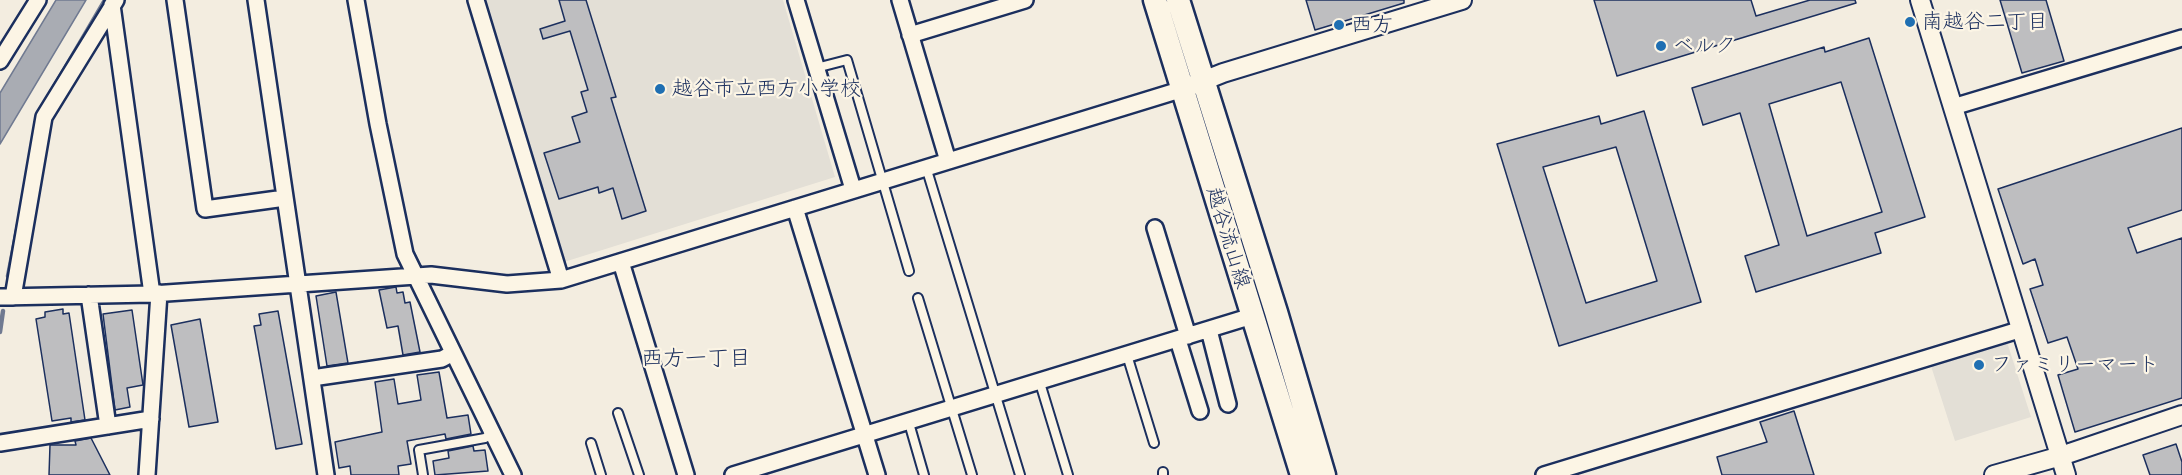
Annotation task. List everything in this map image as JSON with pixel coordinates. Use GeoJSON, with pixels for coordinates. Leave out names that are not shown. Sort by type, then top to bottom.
{"type":"FeatureCollection","features":[{"type":"Feature","properties":{"kind":"main road","name":"越谷流山線"},"geometry":{"type":"LineString","coordinates":[[1155,0],[1192,85],[1276,312],[1324,475]]}},
{"type":"Feature","properties":{"kind":"main road","name":"越谷流山線"},"geometry":{"type":"LineString","coordinates":[[1178,0],[1192,85],[1252,316],[1302,475]]}},
{"type":"Feature","properties":{"kind":"street"},"geometry":{"type":"LineString","coordinates":[[0,61],[38,0]]}},
{"type":"Feature","properties":{"kind":"street"},"geometry":{"type":"LineString","coordinates":[[175,0],[205,209],[285,198]]}},
{"type":"Feature","properties":{"kind":"street"},"geometry":{"type":"LineString","coordinates":[[256,0],[326,475]]}},
{"type":"Feature","properties":{"kind":"street"},"geometry":{"type":"LineString","coordinates":[[356,0],[405,254],[513,475]]}},
{"type":"Feature","properties":{"kind":"street"},"geometry":{"type":"LineString","coordinates":[[476,0],[561,280]]}},
{"type":"Feature","properties":{"kind":"street"},"geometry":{"type":"LineString","coordinates":[[796,0],[853,189]]}},
{"type":"Feature","properties":{"kind":"street"},"geometry":{"type":"LineString","coordinates":[[900,0],[948,161]]}},
{"type":"Feature","properties":{"kind":"street"},"geometry":{"type":"LineString","coordinates":[[910,35],[1025,0]]}},
{"type":"Feature","properties":{"kind":"street"},"geometry":{"type":"LineString","coordinates":[[114,3],[44,117],[7,297],[156,294],[431,275],[507,284],[561,280],[1462,0]]}},
{"type":"Feature","properties":{"kind":"street"},"geometry":{"type":"LineString","coordinates":[[1920,0],[2066,475]]}},
{"type":"Feature","properties":{"kind":"street"},"geometry":{"type":"LineString","coordinates":[[114,3],[156,294],[147,475]]}},
{"type":"Feature","properties":{"kind":"street"},"geometry":{"type":"LineString","coordinates":[[1953,107],[2182,38]]}},
{"type":"Feature","properties":{"kind":"street"},"geometry":{"type":"LineString","coordinates":[[795,208],[877,475]]}},
{"type":"Feature","properties":{"kind":"street"},"geometry":{"type":"LineString","coordinates":[[1155,228],[1200,411]]}},
{"type":"Feature","properties":{"kind":"street"},"geometry":{"type":"LineString","coordinates":[[621,262],[686,475]]}},
{"type":"Feature","properties":{"kind":"street"},"geometry":{"type":"LineString","coordinates":[[89,296],[108,426]]}},
{"type":"Feature","properties":{"kind":"street"},"geometry":{"type":"LineString","coordinates":[[733,475],[1040,383],[1252,316]]}},
{"type":"Feature","properties":{"kind":"street"},"geometry":{"type":"LineString","coordinates":[[1544,475],[2022,329]]}},
{"type":"Feature","properties":{"kind":"street"},"geometry":{"type":"LineString","coordinates":[[1209,330],[1228,404]]}},
{"type":"Feature","properties":{"kind":"street"},"geometry":{"type":"LineString","coordinates":[[312,378],[442,359],[453,352]]}},
{"type":"Feature","properties":{"kind":"street"},"geometry":{"type":"LineString","coordinates":[[1994,475],[2061,456],[2182,415]]}},
{"type":"Feature","properties":{"kind":"street"},"geometry":{"type":"LineString","coordinates":[[0,443],[151,419]]}},
{"type":"Feature","properties":{"kind":"lane"},"geometry":{"type":"LineString","coordinates":[[816,68],[847,60],[909,271]]}},
{"type":"Feature","properties":{"kind":"lane"},"geometry":{"type":"LineString","coordinates":[[926,167],[1020,475]]}},
{"type":"Feature","properties":{"kind":"lane"},"geometry":{"type":"LineString","coordinates":[[918,298],[972,475]]}},
{"type":"Feature","properties":{"kind":"lane"},"geometry":{"type":"LineString","coordinates":[[1127,355],[1154,443]]}},
{"type":"Feature","properties":{"kind":"lane"},"geometry":{"type":"LineString","coordinates":[[1040,383],[1068,475]]}},
{"type":"Feature","properties":{"kind":"lane"},"geometry":{"type":"LineString","coordinates":[[618,413],[639,475]]}},
{"type":"Feature","properties":{"kind":"lane"},"geometry":{"type":"LineString","coordinates":[[909,423],[924,475]]}},
{"type":"Feature","properties":{"kind":"lane"},"geometry":{"type":"LineString","coordinates":[[423,475],[419,450],[485,438],[493,432]]}},
{"type":"Feature","properties":{"kind":"lane"},"geometry":{"type":"LineString","coordinates":[[591,443],[601,475]]}},
{"type":"Feature","properties":{"kind":"shaded area"},"geometry":{"type":"Polygon","coordinates":[[[56,0],[86,0],[0,144],[0,93],[56,0]]]}},
{"type":"Feature","properties":{"kind":"shaded area","name":"越谷市立西方小学校"},"geometry":{"type":"Polygon","coordinates":[[[484,0],[783,0],[835,177],[564,262],[484,0]]]}},
{"type":"Feature","properties":{"kind":"shaded area"},"geometry":{"type":"Polygon","coordinates":[[[2007,342],[2031,417],[1955,441],[1931,366],[2007,342]]]}},
{"type":"Feature","properties":{"kind":"building"},"geometry":{"type":"Polygon","coordinates":[[[559,0],[586,0],[616,97],[611,98],[646,211],[622,219],[613,188],[599,193],[598,187],[559,199],[544,153],[580,142],[572,117],[587,112],[581,92],[588,90],[570,31],[543,39],[540,29],[565,21],[559,0]]]}},
{"type":"Feature","properties":{"kind":"building"},"geometry":{"type":"Polygon","coordinates":[[[1306,0],[1404,0],[1404,3],[1315,30],[1306,0]]]}},
{"type":"Feature","properties":{"kind":"building","name":"ベルク"},"geometry":{"type":"Polygon","coordinates":[[[1594,0],[1751,0],[1756,16],[1810,0],[1855,0],[1856,3],[1617,76],[1594,0]]]}},
{"type":"Feature","properties":{"kind":"building"},"geometry":{"type":"Polygon","coordinates":[[[2000,0],[2046,0],[2064,61],[2022,73],[2000,0]]]}},
{"type":"Feature","properties":{"kind":"building"},"geometry":{"type":"Polygon","coordinates":[[[1869,38],[1925,217],[1875,233],[1881,253],[1756,292],[1745,256],[1779,245],[1740,113],[1703,125],[1692,88],[1824,47],[1825,52],[1869,38]],[[1841,82],[1769,104],[1807,236],[1882,212],[1841,82]]]}},
{"type":"Feature","properties":{"kind":"building"},"geometry":{"type":"Polygon","coordinates":[[[1644,111],[1701,302],[1559,346],[1497,144],[1599,116],[1601,124],[1644,111]],[[1616,147],[1543,167],[1586,303],[1657,281],[1616,147]]]}},
{"type":"Feature","properties":{"kind":"building"},"geometry":{"type":"Polygon","coordinates":[[[2182,128],[2182,210],[2128,228],[2137,253],[2182,238],[2182,398],[2075,432],[2058,375],[2078,369],[2067,337],[2048,343],[2030,289],[2043,285],[2035,259],[2023,264],[1998,189],[2182,128]]]}},
{"type":"Feature","properties":{"kind":"building"},"geometry":{"type":"Polygon","coordinates":[[[396,287],[397,293],[403,292],[405,303],[410,302],[420,352],[403,355],[398,326],[387,328],[379,290],[396,287]]]}},
{"type":"Feature","properties":{"kind":"building"},"geometry":{"type":"Polygon","coordinates":[[[336,292],[348,363],[327,366],[316,296],[336,292]]]}},
{"type":"Feature","properties":{"kind":"building"},"geometry":{"type":"Polygon","coordinates":[[[63,309],[63,314],[69,313],[85,420],[71,422],[71,418],[52,421],[36,319],[45,317],[45,312],[63,309]]]}},
{"type":"Feature","properties":{"kind":"building"},"geometry":{"type":"Polygon","coordinates":[[[132,310],[143,385],[127,388],[130,407],[115,410],[103,314],[132,310]]]}},
{"type":"Feature","properties":{"kind":"building"},"geometry":{"type":"Polygon","coordinates":[[[278,311],[302,444],[276,449],[254,326],[261,325],[259,314],[278,311]]]}},
{"type":"Feature","properties":{"kind":"building"},"geometry":{"type":"Polygon","coordinates":[[[200,319],[218,422],[189,427],[171,325],[200,319]]]}},
{"type":"Feature","properties":{"kind":"building"},"geometry":{"type":"Polygon","coordinates":[[[439,372],[447,418],[468,415],[471,434],[446,439],[445,434],[407,441],[411,464],[398,466],[399,475],[351,475],[350,466],[339,468],[335,442],[382,432],[375,382],[394,379],[398,404],[421,400],[417,375],[439,372]]]}},
{"type":"Feature","properties":{"kind":"building"},"geometry":{"type":"Polygon","coordinates":[[[1794,411],[1814,475],[1722,475],[1717,457],[1767,442],[1760,422],[1794,411]]]}},
{"type":"Feature","properties":{"kind":"building"},"geometry":{"type":"Polygon","coordinates":[[[91,438],[110,475],[49,475],[50,445],[76,445],[75,441],[91,438]]]}},
{"type":"Feature","properties":{"kind":"building"},"geometry":{"type":"Polygon","coordinates":[[[2176,444],[2182,462],[2182,475],[2150,475],[2143,455],[2176,444]]]}},
{"type":"Feature","properties":{"kind":"building"},"geometry":{"type":"Polygon","coordinates":[[[473,446],[474,451],[485,450],[488,471],[435,475],[433,461],[449,458],[448,451],[473,446]]]}},
{"type":"Feature","properties":{"kind":"waterway"},"geometry":{"type":"LineString","coordinates":[[47,99],[105,0]]}},
{"type":"Feature","properties":{"kind":"waterway"},"geometry":{"type":"LineString","coordinates":[[8,276],[19,220]]}},
{"type":"Feature","properties":{"kind":"waterway"},"geometry":{"type":"LineString","coordinates":[[0,332],[3,311]]}},
{"type":"Feature","properties":{"kind":"place","name":"南越谷二丁目"},"geometry":{"type":"Point","coordinates":[1910,22]}},
{"type":"Feature","properties":{"kind":"place","name":"西方"},"geometry":{"type":"Point","coordinates":[1339,25]}},
{"type":"Feature","properties":{"kind":"place","name":"ベルク"},"geometry":{"type":"Point","coordinates":[1661,46]}},
{"type":"Feature","properties":{"kind":"place","name":"越谷市立西方小学校"},"geometry":{"type":"Point","coordinates":[660,89]}},
{"type":"Feature","properties":{"kind":"place","name":"ファミリーマート"},"geometry":{"type":"Point","coordinates":[1979,365]}},
{"type":"Feature","properties":{"kind":"district","name":"西方一丁目"},"geometry":{"type":"Point","coordinates":[696,359]}}]}
